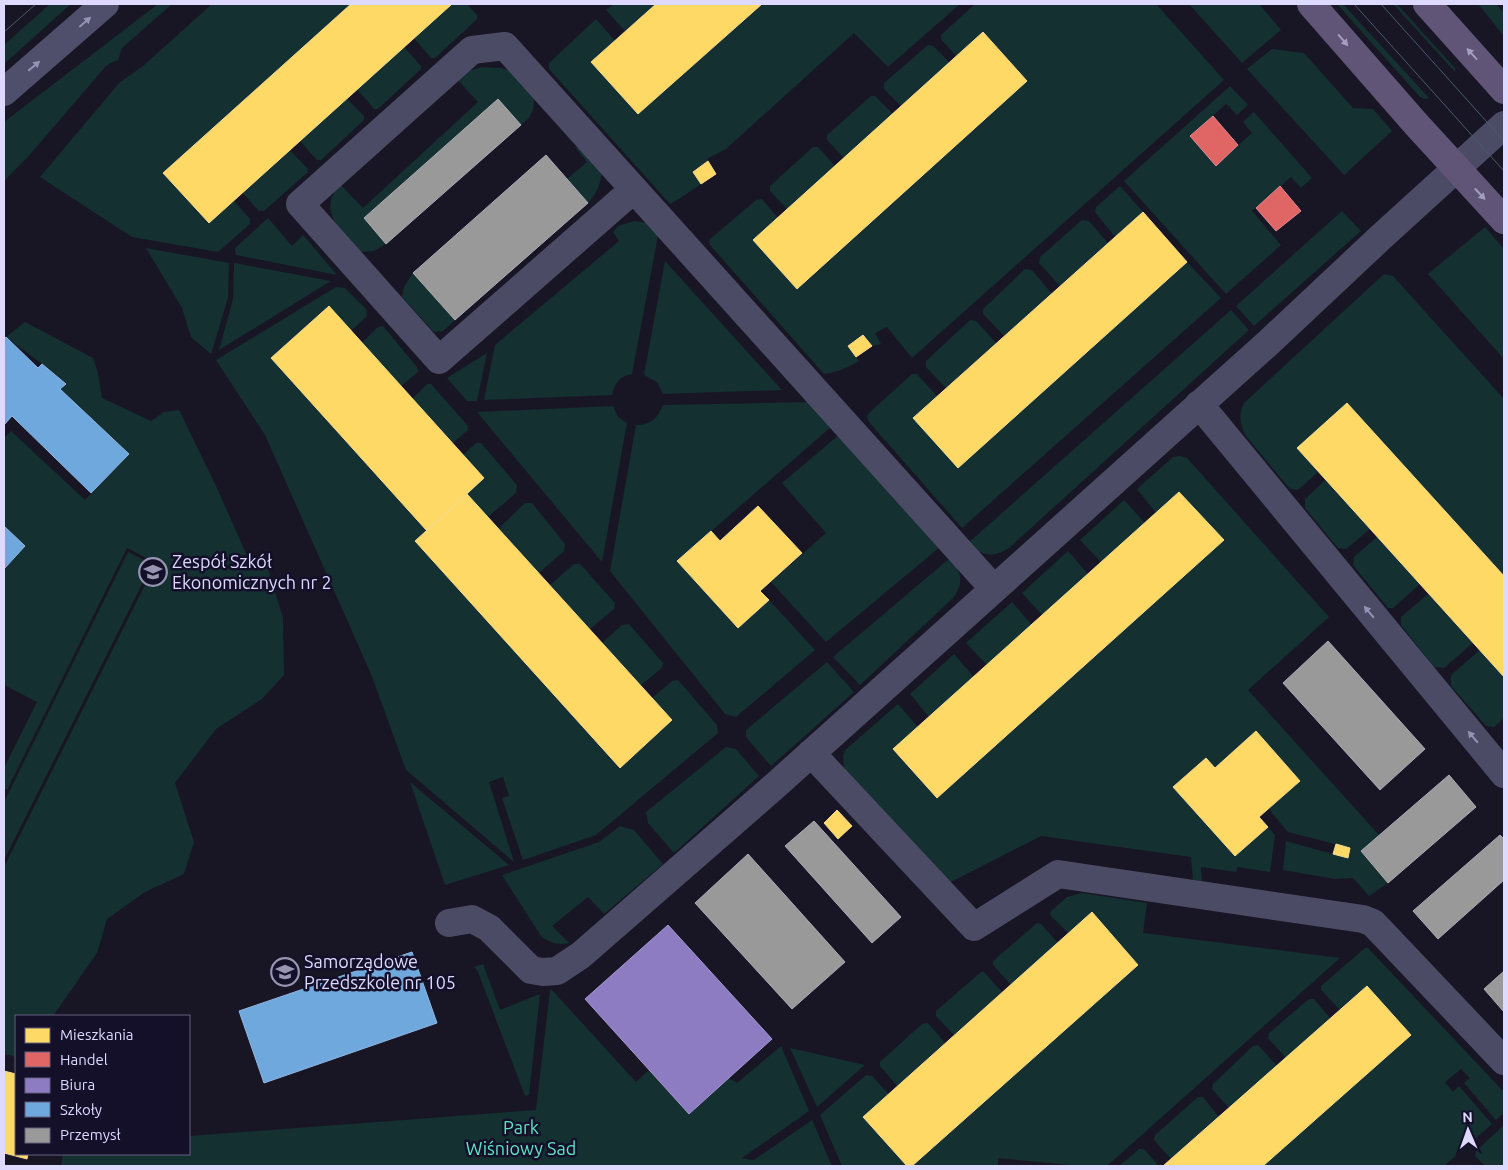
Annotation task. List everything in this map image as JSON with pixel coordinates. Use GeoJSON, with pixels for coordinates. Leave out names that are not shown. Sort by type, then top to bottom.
{"type":"FeatureCollection","features":[{"type":"Feature","properties":{"kind":"main road"},"geometry":{"type":"LineString","coordinates":[[4,92],[105,4]]}},
{"type":"Feature","properties":{"kind":"main road"},"geometry":{"type":"LineString","coordinates":[[1311,4],[1504,220]]}},
{"type":"Feature","properties":{"kind":"main road"},"geometry":{"type":"LineString","coordinates":[[1426,4],[1504,90]]}},
{"type":"Feature","properties":{"kind":"street"},"geometry":{"type":"LineString","coordinates":[[633,190],[439,360],[300,204],[472,50],[505,46],[994,589]]}},
{"type":"Feature","properties":{"kind":"street"},"geometry":{"type":"LineString","coordinates":[[449,923],[472,919],[489,928],[531,970],[543,972],[557,971],[581,954],[652,894],[994,589],[1266,344],[1504,125]]}},
{"type":"Feature","properties":{"kind":"street"},"geometry":{"type":"LineString","coordinates":[[1199,404],[1504,774]]}},
{"type":"Feature","properties":{"kind":"street"},"geometry":{"type":"LineString","coordinates":[[811,753],[974,927],[1058,874],[1363,919],[1373,923],[1504,1061]]}},
{"type":"Feature","properties":{"kind":"green space"},"geometry":{"type":"Polygon","coordinates":[[[50,4],[71,4],[4,64],[4,45],[50,4]]]}},
{"type":"Feature","properties":{"kind":"green space"},"geometry":{"type":"Polygon","coordinates":[[[158,4],[172,4],[122,48],[118,60],[106,66],[27,158],[4,181],[4,122],[158,4]]]}},
{"type":"Feature","properties":{"kind":"green space"},"geometry":{"type":"Polygon","coordinates":[[[212,4],[351,4],[163,173],[208,223],[234,201],[250,219],[250,224],[218,252],[132,237],[40,177],[119,83],[143,66],[212,4]]]}},
{"type":"Feature","properties":{"kind":"green space"},"geometry":{"type":"Polygon","coordinates":[[[452,4],[467,4],[477,15],[477,19],[435,58],[431,58],[414,38],[452,4]]]}},
{"type":"Feature","properties":{"kind":"green space"},"geometry":{"type":"Polygon","coordinates":[[[614,4],[656,4],[625,31],[606,10],[614,4]]]}},
{"type":"Feature","properties":{"kind":"green space"},"geometry":{"type":"Polygon","coordinates":[[[762,4],[960,4],[888,67],[854,33],[726,149],[707,159],[708,161],[693,171],[701,184],[670,204],[549,69],[549,63],[596,19],[615,41],[591,62],[638,114],[762,4]]]}},
{"type":"Feature","properties":{"kind":"green space"},"geometry":{"type":"Polygon","coordinates":[[[975,4],[1156,4],[1224,80],[912,358],[887,327],[875,333],[881,344],[872,346],[863,335],[848,346],[859,361],[834,372],[824,374],[710,245],[709,240],[756,200],[762,199],[778,218],[753,240],[798,289],[1027,81],[983,32],[957,57],[941,39],[941,35],[975,4]]]}},
{"type":"Feature","properties":{"kind":"green space"},"geometry":{"type":"Polygon","coordinates":[[[1189,4],[1259,4],[1281,30],[1242,63],[1189,4]]]}},
{"type":"Feature","properties":{"kind":"green space"},"geometry":{"type":"Polygon","coordinates":[[[1337,4],[1343,4],[1429,98],[1420,97],[1337,4]]]}},
{"type":"Feature","properties":{"kind":"green space"},"geometry":{"type":"Polygon","coordinates":[[[1393,4],[1397,4],[1455,68],[1455,72],[1393,4]]]}},
{"type":"Feature","properties":{"kind":"green space"},"geometry":{"type":"Polygon","coordinates":[[[1478,4],[1496,4],[1504,13],[1503,35],[1478,4]]]}},
{"type":"Feature","properties":{"kind":"green space"},"geometry":{"type":"Polygon","coordinates":[[[928,45],[933,46],[950,63],[901,106],[884,89],[884,83],[928,45]]]}},
{"type":"Feature","properties":{"kind":"green space"},"geometry":{"type":"Polygon","coordinates":[[[404,47],[421,66],[421,69],[378,109],[374,109],[357,89],[404,47]]]}},
{"type":"Feature","properties":{"kind":"green space"},"geometry":{"type":"Polygon","coordinates":[[[1272,49],[1304,53],[1353,108],[1373,109],[1392,131],[1344,175],[1247,69],[1272,49]]]}},
{"type":"Feature","properties":{"kind":"green space"},"geometry":{"type":"Polygon","coordinates":[[[482,67],[501,68],[511,71],[533,93],[533,110],[529,118],[521,125],[498,99],[364,218],[386,244],[374,251],[361,252],[334,221],[330,203],[333,194],[340,184],[363,208],[478,102],[456,78],[464,72],[482,67]]]}},
{"type":"Feature","properties":{"kind":"green space"},"geometry":{"type":"Polygon","coordinates":[[[1230,86],[1248,105],[1237,115],[1226,104],[1190,136],[1216,165],[1252,133],[1243,122],[1254,112],[1312,178],[1301,188],[1291,177],[1252,211],[1281,245],[1226,294],[1124,181],[1230,86]]]}},
{"type":"Feature","properties":{"kind":"green space"},"geometry":{"type":"Polygon","coordinates":[[[871,96],[875,96],[893,114],[844,158],[827,140],[827,135],[871,96]]]}},
{"type":"Feature","properties":{"kind":"green space"},"geometry":{"type":"Polygon","coordinates":[[[347,99],[364,116],[364,120],[321,160],[317,160],[300,141],[347,99]]]}},
{"type":"Feature","properties":{"kind":"green space"},"geometry":{"type":"Polygon","coordinates":[[[575,147],[584,150],[602,172],[598,189],[588,203],[567,179],[587,162],[575,147]]]}},
{"type":"Feature","properties":{"kind":"green space"},"geometry":{"type":"Polygon","coordinates":[[[813,147],[818,147],[835,166],[787,209],[770,191],[770,186],[813,147]]]}},
{"type":"Feature","properties":{"kind":"green space"},"geometry":{"type":"Polygon","coordinates":[[[290,150],[307,168],[308,172],[264,211],[259,211],[243,193],[290,150]]]}},
{"type":"Feature","properties":{"kind":"green space"},"geometry":{"type":"Polygon","coordinates":[[[1120,186],[1143,212],[1115,237],[1095,212],[1096,207],[1120,186]]]}},
{"type":"Feature","properties":{"kind":"green space"},"geometry":{"type":"Polygon","coordinates":[[[1342,211],[1361,231],[1254,326],[1236,306],[1342,211]]]}},
{"type":"Feature","properties":{"kind":"green space"},"geometry":{"type":"Polygon","coordinates":[[[268,218],[292,246],[303,235],[337,275],[236,255],[235,248],[268,218]]]}},
{"type":"Feature","properties":{"kind":"green space"},"geometry":{"type":"Polygon","coordinates":[[[1082,220],[1089,221],[1108,243],[1060,286],[1039,263],[1040,257],[1082,220]]]}},
{"type":"Feature","properties":{"kind":"green space"},"geometry":{"type":"Polygon","coordinates":[[[634,221],[648,223],[659,230],[632,374],[618,381],[612,395],[484,400],[495,345],[619,241],[613,232],[618,226],[634,221]]]}},
{"type":"Feature","properties":{"kind":"green space"},"geometry":{"type":"Polygon","coordinates":[[[1485,227],[1504,249],[1504,359],[1428,274],[1485,227]]]}},
{"type":"Feature","properties":{"kind":"green space"},"geometry":{"type":"Polygon","coordinates":[[[146,248],[229,263],[228,298],[211,354],[191,337],[182,308],[146,248]]]}},
{"type":"Feature","properties":{"kind":"green space"},"geometry":{"type":"Polygon","coordinates":[[[665,261],[782,390],[663,394],[657,382],[644,375],[665,261]]]}},
{"type":"Feature","properties":{"kind":"green space"},"geometry":{"type":"Polygon","coordinates":[[[1187,262],[1221,298],[962,528],[869,422],[867,416],[869,413],[912,374],[917,374],[937,396],[913,418],[958,467],[1187,262]]]}},
{"type":"Feature","properties":{"kind":"green space"},"geometry":{"type":"Polygon","coordinates":[[[234,263],[331,281],[219,350],[233,299],[234,263]]]}},
{"type":"Feature","properties":{"kind":"green space"},"geometry":{"type":"Polygon","coordinates":[[[1025,269],[1032,270],[1052,294],[1004,336],[983,314],[983,309],[1025,269]]]}},
{"type":"Feature","properties":{"kind":"green space"},"geometry":{"type":"Polygon","coordinates":[[[413,273],[455,320],[443,331],[434,332],[402,297],[404,287],[413,273]]]}},
{"type":"Feature","properties":{"kind":"green space"},"geometry":{"type":"Polygon","coordinates":[[[1384,274],[1393,276],[1504,399],[1504,576],[1347,403],[1297,448],[1318,472],[1298,490],[1290,489],[1246,436],[1242,428],[1240,416],[1244,403],[1384,274]]]}},
{"type":"Feature","properties":{"kind":"green space"},"geometry":{"type":"Polygon","coordinates":[[[336,287],[345,288],[366,309],[367,316],[351,331],[328,306],[271,358],[426,531],[415,541],[619,768],[672,721],[652,698],[672,681],[678,680],[717,725],[718,733],[596,835],[523,860],[502,798],[509,796],[503,777],[489,782],[514,862],[406,770],[371,674],[265,435],[216,360],[336,287]]]}},
{"type":"Feature","properties":{"kind":"green space"},"geometry":{"type":"Polygon","coordinates":[[[1231,310],[1249,330],[1009,548],[997,554],[987,554],[967,544],[1231,310]]]}},
{"type":"Feature","properties":{"kind":"green space"},"geometry":{"type":"Polygon","coordinates":[[[970,320],[976,321],[996,343],[946,388],[926,367],[926,361],[970,320]]]}},
{"type":"Feature","properties":{"kind":"green space"},"geometry":{"type":"Polygon","coordinates":[[[25,322],[93,358],[98,373],[102,398],[151,421],[164,412],[179,410],[253,569],[267,566],[283,618],[284,675],[262,699],[216,729],[175,783],[194,842],[184,874],[145,892],[107,919],[97,953],[54,1015],[15,1015],[15,1057],[4,1054],[4,867],[156,563],[127,548],[7,790],[4,788],[4,768],[37,702],[4,685],[4,569],[24,546],[4,526],[4,438],[11,431],[85,500],[129,454],[60,389],[66,384],[6,337],[25,322]]]}},
{"type":"Feature","properties":{"kind":"green space"},"geometry":{"type":"Polygon","coordinates":[[[383,326],[417,367],[418,372],[401,386],[362,343],[378,327],[383,326]]]}},
{"type":"Feature","properties":{"kind":"green space"},"geometry":{"type":"Polygon","coordinates":[[[487,353],[477,401],[467,401],[447,378],[487,353]]]}},
{"type":"Feature","properties":{"kind":"green space"},"geometry":{"type":"Polygon","coordinates":[[[427,384],[431,384],[468,426],[468,430],[453,443],[412,399],[427,384]]]}},
{"type":"Feature","properties":{"kind":"green space"},"geometry":{"type":"Polygon","coordinates":[[[810,402],[831,427],[677,561],[738,628],[769,600],[815,650],[736,717],[725,714],[610,571],[636,425],[646,424],[653,420],[659,414],[663,405],[810,402]]]}},
{"type":"Feature","properties":{"kind":"green space"},"geometry":{"type":"Polygon","coordinates":[[[613,406],[618,417],[627,423],[602,562],[477,412],[613,406]]]}},
{"type":"Feature","properties":{"kind":"green space"},"geometry":{"type":"Polygon","coordinates":[[[840,434],[940,547],[826,642],[771,582],[826,533],[782,483],[840,434]]]}},
{"type":"Feature","properties":{"kind":"green space"},"geometry":{"type":"Polygon","coordinates":[[[476,443],[481,443],[517,485],[516,493],[488,517],[467,494],[484,478],[463,455],[476,443]]]}},
{"type":"Feature","properties":{"kind":"green space"},"geometry":{"type":"Polygon","coordinates":[[[1173,457],[1187,458],[1329,617],[1248,690],[1379,835],[1361,851],[1388,883],[1369,896],[1353,878],[1335,879],[1283,870],[1286,841],[1347,858],[1350,848],[1288,832],[1268,808],[1215,768],[1206,758],[1173,787],[1235,856],[1268,827],[1275,835],[1270,872],[1237,867],[1236,872],[1201,867],[1202,881],[1193,880],[1191,857],[1041,836],[945,885],[844,768],[843,755],[845,750],[898,704],[918,727],[893,750],[937,798],[1223,541],[1179,492],[1156,513],[1137,489],[1173,457]]]}},
{"type":"Feature","properties":{"kind":"green space"},"geometry":{"type":"Polygon","coordinates":[[[1325,480],[1370,529],[1346,549],[1338,548],[1305,508],[1305,499],[1325,480]]]}},
{"type":"Feature","properties":{"kind":"green space"},"geometry":{"type":"Polygon","coordinates":[[[1124,500],[1145,523],[1101,562],[1080,540],[1124,500]]]}},
{"type":"Feature","properties":{"kind":"green space"},"geometry":{"type":"Polygon","coordinates":[[[525,503],[532,503],[565,544],[564,551],[539,573],[499,528],[525,503]]]}},
{"type":"Feature","properties":{"kind":"green space"},"geometry":{"type":"Polygon","coordinates":[[[1377,537],[1420,584],[1393,608],[1388,608],[1353,565],[1354,557],[1377,537]]]}},
{"type":"Feature","properties":{"kind":"green space"},"geometry":{"type":"Polygon","coordinates":[[[1068,551],[1088,574],[1042,615],[1022,593],[1068,551]]]}},
{"type":"Feature","properties":{"kind":"green space"},"geometry":{"type":"Polygon","coordinates":[[[128,552],[152,564],[4,860],[4,802],[128,552]]]}},
{"type":"Feature","properties":{"kind":"green space"},"geometry":{"type":"Polygon","coordinates":[[[950,558],[957,568],[960,578],[959,587],[953,598],[860,685],[833,657],[950,558]]]}},
{"type":"Feature","properties":{"kind":"green space"},"geometry":{"type":"Polygon","coordinates":[[[574,564],[580,564],[615,603],[614,609],[590,629],[550,585],[574,564]]]}},
{"type":"Feature","properties":{"kind":"green space"},"geometry":{"type":"Polygon","coordinates":[[[1428,594],[1473,643],[1444,668],[1434,667],[1401,625],[1401,617],[1428,594]]]}},
{"type":"Feature","properties":{"kind":"green space"},"geometry":{"type":"Polygon","coordinates":[[[1012,602],[1032,625],[987,665],[966,643],[1012,602]]]}},
{"type":"Feature","properties":{"kind":"green space"},"geometry":{"type":"Polygon","coordinates":[[[629,624],[663,663],[662,668],[641,685],[602,643],[622,625],[629,624]]]}},
{"type":"Feature","properties":{"kind":"green space"},"geometry":{"type":"Polygon","coordinates":[[[1480,650],[1504,677],[1504,718],[1494,727],[1486,726],[1451,686],[1451,675],[1480,650]]]}},
{"type":"Feature","properties":{"kind":"green space"},"geometry":{"type":"Polygon","coordinates":[[[954,654],[974,677],[929,717],[910,694],[954,654]]]}},
{"type":"Feature","properties":{"kind":"green space"},"geometry":{"type":"Polygon","coordinates":[[[827,662],[854,692],[771,766],[746,737],[746,730],[827,662]]]}},
{"type":"Feature","properties":{"kind":"green space"},"geometry":{"type":"Polygon","coordinates":[[[726,747],[736,749],[759,776],[674,853],[648,823],[646,812],[726,747]]]}},
{"type":"Feature","properties":{"kind":"green space"},"geometry":{"type":"Polygon","coordinates":[[[410,782],[509,865],[445,885],[410,782]]]}},
{"type":"Feature","properties":{"kind":"green space"},"geometry":{"type":"Polygon","coordinates":[[[620,826],[634,830],[663,864],[604,914],[588,897],[552,926],[569,943],[558,944],[550,942],[541,936],[502,875],[599,842],[620,826]]]}},
{"type":"Feature","properties":{"kind":"green space"},"geometry":{"type":"Polygon","coordinates":[[[1082,893],[1147,903],[1143,933],[1340,958],[1107,1166],[1080,1166],[998,1158],[998,1166],[912,1166],[1138,965],[1092,913],[1068,933],[1050,915],[1051,911],[1067,897],[1082,893]]]}},
{"type":"Feature","properties":{"kind":"green space"},"geometry":{"type":"Polygon","coordinates":[[[1037,923],[1041,924],[1058,943],[1011,985],[993,965],[993,961],[1037,923]]]}},
{"type":"Feature","properties":{"kind":"green space"},"geometry":{"type":"Polygon","coordinates":[[[1365,948],[1368,948],[1504,1092],[1504,1113],[1496,1120],[1464,1083],[1470,1078],[1461,1069],[1445,1082],[1453,1092],[1459,1086],[1492,1124],[1444,1166],[1263,1166],[1411,1035],[1367,986],[1340,1010],[1321,990],[1321,986],[1365,948]]]}},
{"type":"Feature","properties":{"kind":"green space"},"geometry":{"type":"Polygon","coordinates":[[[483,964],[500,1010],[540,994],[529,1095],[525,1096],[478,972],[474,967],[483,964]]]}},
{"type":"Feature","properties":{"kind":"green space"},"geometry":{"type":"Polygon","coordinates":[[[981,972],[984,972],[1002,992],[954,1035],[936,1016],[936,1011],[981,972]]]}},
{"type":"Feature","properties":{"kind":"green space","name":"Park Wiśniowy Sad"},"geometry":{"type":"Polygon","coordinates":[[[550,990],[552,990],[636,1082],[649,1070],[689,1114],[729,1078],[737,1083],[781,1046],[809,1111],[742,1158],[754,1160],[812,1120],[832,1166],[61,1166],[63,1155],[190,1155],[190,1136],[536,1110],[550,990]]]}},
{"type":"Feature","properties":{"kind":"green space"},"geometry":{"type":"Polygon","coordinates":[[[1309,999],[1314,999],[1330,1018],[1286,1058],[1268,1038],[1269,1033],[1309,999]]]}},
{"type":"Feature","properties":{"kind":"green space"},"geometry":{"type":"Polygon","coordinates":[[[928,1023],[945,1043],[897,1086],[880,1066],[880,1062],[922,1024],[928,1023]]]}},
{"type":"Feature","properties":{"kind":"green space"},"geometry":{"type":"Polygon","coordinates":[[[1258,1045],[1277,1066],[1229,1108],[1212,1089],[1213,1084],[1253,1046],[1258,1045]]]}},
{"type":"Feature","properties":{"kind":"green space"},"geometry":{"type":"Polygon","coordinates":[[[790,1048],[865,1065],[817,1107],[790,1048]]]}},
{"type":"Feature","properties":{"kind":"green space"},"geometry":{"type":"Polygon","coordinates":[[[866,1075],[872,1076],[889,1094],[863,1117],[907,1166],[842,1166],[820,1115],[866,1075]]]}},
{"type":"Feature","properties":{"kind":"green space"},"geometry":{"type":"Polygon","coordinates":[[[1198,1097],[1203,1097],[1219,1117],[1171,1159],[1154,1140],[1155,1135],[1198,1097]]]}},
{"type":"Feature","properties":{"kind":"green space"},"geometry":{"type":"Polygon","coordinates":[[[1504,1125],[1504,1166],[1485,1166],[1475,1156],[1476,1151],[1504,1125]]]}},
{"type":"Feature","properties":{"kind":"green space"},"geometry":{"type":"Polygon","coordinates":[[[1139,1149],[1144,1149],[1159,1166],[1119,1166],[1139,1149]]]}},
{"type":"Feature","properties":{"kind":"building: Mieszkania"},"geometry":{"type":"Polygon","coordinates":[[[351,4],[452,4],[209,223],[163,173],[351,4]]]}},
{"type":"Feature","properties":{"kind":"building: Mieszkania"},"geometry":{"type":"Polygon","coordinates":[[[656,4],[762,4],[638,114],[591,62],[656,4]]]}},
{"type":"Feature","properties":{"kind":"building: Mieszkania"},"geometry":{"type":"Polygon","coordinates":[[[983,32],[1027,81],[797,289],[753,240],[983,32]]]}},
{"type":"Feature","properties":{"kind":"building: Mieszkania"},"geometry":{"type":"Polygon","coordinates":[[[708,161],[716,174],[701,184],[693,172],[708,161]]]}},
{"type":"Feature","properties":{"kind":"building: Mieszkania"},"geometry":{"type":"Polygon","coordinates":[[[1143,212],[1187,262],[958,468],[913,418],[1143,212]]]}},
{"type":"Feature","properties":{"kind":"building: Mieszkania"},"geometry":{"type":"Polygon","coordinates":[[[329,306],[484,478],[427,531],[271,358],[329,306]]]}},
{"type":"Feature","properties":{"kind":"building: Mieszkania"},"geometry":{"type":"Polygon","coordinates":[[[863,335],[872,346],[856,357],[848,346],[863,335]]]}},
{"type":"Feature","properties":{"kind":"building: Mieszkania"},"geometry":{"type":"Polygon","coordinates":[[[1347,403],[1504,576],[1504,677],[1297,448],[1347,403]]]}},
{"type":"Feature","properties":{"kind":"building: Mieszkania"},"geometry":{"type":"Polygon","coordinates":[[[1179,492],[1224,540],[937,798],[893,749],[1179,492]]]}},
{"type":"Feature","properties":{"kind":"building: Mieszkania"},"geometry":{"type":"Polygon","coordinates":[[[467,494],[672,720],[620,768],[415,541],[467,494]]]}},
{"type":"Feature","properties":{"kind":"building: Mieszkania"},"geometry":{"type":"Polygon","coordinates":[[[758,506],[802,553],[760,591],[769,600],[738,628],[677,561],[711,531],[720,541],[758,506]]]}},
{"type":"Feature","properties":{"kind":"building: Mieszkania"},"geometry":{"type":"Polygon","coordinates":[[[1256,731],[1300,781],[1259,817],[1268,827],[1235,856],[1173,787],[1206,758],[1215,768],[1256,731]]]}},
{"type":"Feature","properties":{"kind":"building: Mieszkania"},"geometry":{"type":"Polygon","coordinates":[[[837,810],[852,826],[838,839],[824,823],[837,810]]]}},
{"type":"Feature","properties":{"kind":"building: Mieszkania"},"geometry":{"type":"Polygon","coordinates":[[[1336,844],[1350,848],[1348,858],[1333,854],[1336,844]]]}},
{"type":"Feature","properties":{"kind":"building: Mieszkania"},"geometry":{"type":"Polygon","coordinates":[[[1092,912],[1138,965],[912,1166],[907,1166],[863,1117],[1092,912]]]}},
{"type":"Feature","properties":{"kind":"building: Mieszkania"},"geometry":{"type":"Polygon","coordinates":[[[1367,986],[1411,1035],[1263,1166],[1163,1166],[1367,986]]]}},
{"type":"Feature","properties":{"kind":"building: Mieszkania"},"geometry":{"type":"Polygon","coordinates":[[[4,1071],[15,1074],[15,1155],[28,1155],[27,1159],[4,1153],[4,1071]]]}},
{"type":"Feature","properties":{"kind":"building: Handel"},"geometry":{"type":"Polygon","coordinates":[[[1213,116],[1238,145],[1216,166],[1190,136],[1213,116]]]}},
{"type":"Feature","properties":{"kind":"building: Handel"},"geometry":{"type":"Polygon","coordinates":[[[1280,186],[1301,211],[1276,231],[1256,208],[1280,186]]]}},
{"type":"Feature","properties":{"kind":"building: Biura"},"geometry":{"type":"Polygon","coordinates":[[[668,925],[772,1039],[689,1114],[585,999],[668,925]]]}},
{"type":"Feature","properties":{"kind":"building: Szkoły"},"geometry":{"type":"Polygon","coordinates":[[[6,337],[38,368],[42,364],[66,384],[60,389],[129,454],[91,493],[12,416],[4,425],[4,339],[6,337]]]}},
{"type":"Feature","properties":{"kind":"building: Szkoły"},"geometry":{"type":"Polygon","coordinates":[[[4,526],[25,546],[4,569],[4,526]]]}},
{"type":"Feature","properties":{"kind":"building: Szkoły"},"geometry":{"type":"Polygon","coordinates":[[[412,952],[437,1023],[264,1083],[239,1011],[412,952]]]}},
{"type":"Feature","properties":{"kind":"building: Przemysł"},"geometry":{"type":"Polygon","coordinates":[[[498,99],[521,125],[386,244],[364,218],[498,99]]]}},
{"type":"Feature","properties":{"kind":"building: Przemysł"},"geometry":{"type":"Polygon","coordinates":[[[546,155],[588,203],[455,320],[413,273],[546,155]]]}},
{"type":"Feature","properties":{"kind":"building: Przemysł"},"geometry":{"type":"Polygon","coordinates":[[[1328,641],[1425,749],[1380,790],[1283,683],[1328,641]]]}},
{"type":"Feature","properties":{"kind":"building: Przemysł"},"geometry":{"type":"Polygon","coordinates":[[[1449,775],[1476,807],[1388,883],[1361,851],[1449,775]]]}},
{"type":"Feature","properties":{"kind":"building: Przemysł"},"geometry":{"type":"Polygon","coordinates":[[[814,821],[901,917],[872,943],[785,846],[814,821]]]}},
{"type":"Feature","properties":{"kind":"building: Przemysł"},"geometry":{"type":"Polygon","coordinates":[[[1500,835],[1504,839],[1504,880],[1438,939],[1413,911],[1500,835]]]}},
{"type":"Feature","properties":{"kind":"building: Przemysł"},"geometry":{"type":"Polygon","coordinates":[[[748,854],[845,962],[792,1009],[695,903],[748,854]]]}},
{"type":"Feature","properties":{"kind":"building: Przemysł"},"geometry":{"type":"Polygon","coordinates":[[[1504,971],[1504,1012],[1484,989],[1504,971]]]}},
{"type":"Feature","properties":{"kind":"tram line"},"geometry":{"type":"LineString","coordinates":[[4,32],[36,4]]}},
{"type":"Feature","properties":{"kind":"tram line"},"geometry":{"type":"LineString","coordinates":[[1354,4],[1504,171]]}},
{"type":"Feature","properties":{"kind":"tram line"},"geometry":{"type":"LineString","coordinates":[[1381,4],[1504,141]]}},
{"type":"Feature","properties":{"kind":"place","name":"Zespół Szkół Ekonomicznych nr 2"},"geometry":{"type":"Point","coordinates":[153,572]}},
{"type":"Feature","properties":{"kind":"place","name":"Samorządowe Przedszkole nr 105"},"geometry":{"type":"Point","coordinates":[285,972]}}]}
